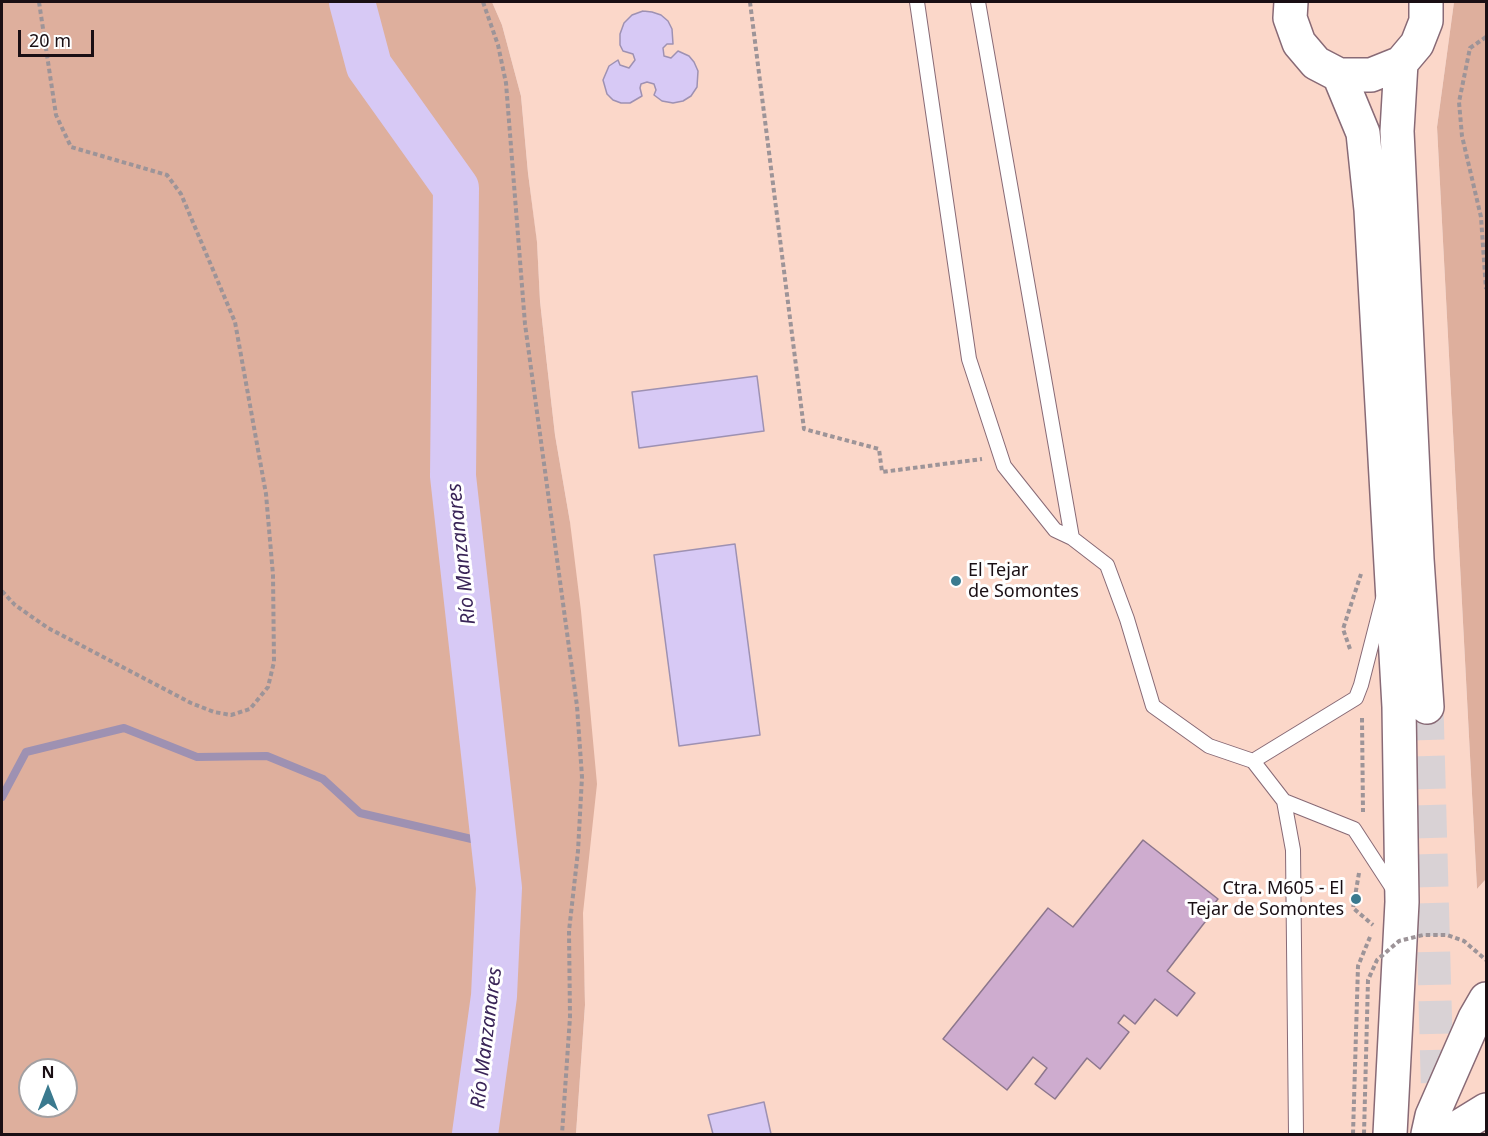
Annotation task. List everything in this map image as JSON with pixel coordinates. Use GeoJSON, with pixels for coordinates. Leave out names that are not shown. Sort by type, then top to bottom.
{"type":"FeatureCollection","features":[{"type":"Feature","properties":{"kind":"main road"},"geometry":{"type":"LineString","coordinates":[[1291,2],[1290,18],[1299,43],[1316,63],[1339,75],[1371,75],[1401,63],[1417,44],[1426,21],[1426,2]]}},
{"type":"Feature","properties":{"kind":"main road"},"geometry":{"type":"LineString","coordinates":[[1401,63],[1397,131],[1427,707]]}},
{"type":"Feature","properties":{"kind":"main road"},"geometry":{"type":"LineString","coordinates":[[1339,75],[1363,133],[1371,210],[1377,570],[1399,707],[1402,902],[1390,1134]]}},
{"type":"Feature","properties":{"kind":"main road"},"geometry":{"type":"LineString","coordinates":[[1428,1134],[1437,1105],[1475,1018],[1486,999]]}},
{"type":"Feature","properties":{"kind":"main road"},"geometry":{"type":"LineString","coordinates":[[1448,1134],[1486,1110]]}},
{"type":"Feature","properties":{"kind":"lane"},"geometry":{"type":"LineString","coordinates":[[917,2],[969,358],[1004,466],[1055,530],[1072,538],[1107,565],[1128,620],[1153,706],[1209,746],[1253,761],[1284,801],[1293,850],[1296,1134]]}},
{"type":"Feature","properties":{"kind":"lane"},"geometry":{"type":"LineString","coordinates":[[978,2],[1072,538]]}},
{"type":"Feature","properties":{"kind":"lane"},"geometry":{"type":"LineString","coordinates":[[1253,761],[1356,698],[1373,633],[1377,570]]}},
{"type":"Feature","properties":{"kind":"lane"},"geometry":{"type":"LineString","coordinates":[[1284,801],[1354,829],[1402,902]]}},
{"type":"Feature","properties":{"kind":"path"},"geometry":{"type":"LineString","coordinates":[[2,591],[15,605],[48,628],[191,704],[231,715],[250,709],[268,687],[274,662],[273,575],[266,494],[235,322],[181,194],[167,175],[71,147],[56,115],[39,2]]}},
{"type":"Feature","properties":{"kind":"path"},"geometry":{"type":"LineString","coordinates":[[483,2],[498,45],[509,104],[525,324],[577,706],[582,777],[578,851],[569,931],[570,1017],[562,1134]]}},
{"type":"Feature","properties":{"kind":"path"},"geometry":{"type":"LineString","coordinates":[[750,2],[804,429],[879,449],[882,472],[1001,457]]}},
{"type":"Feature","properties":{"kind":"path"},"geometry":{"type":"LineString","coordinates":[[1486,37],[1470,48],[1459,102],[1462,136],[1481,217],[1486,289]]}},
{"type":"Feature","properties":{"kind":"path"},"geometry":{"type":"LineString","coordinates":[[1353,1134],[1358,966],[1374,926],[1353,908],[1364,845],[1361,685],[1343,629],[1377,570]]}},
{"type":"Feature","properties":{"kind":"path"},"geometry":{"type":"LineString","coordinates":[[1364,1134],[1368,980],[1377,960],[1399,942],[1423,935],[1447,935],[1464,942],[1486,960]]}},
{"type":"Feature","properties":{"kind":"shaded area"},"geometry":{"type":"Polygon","coordinates":[[[2,2],[492,2],[502,25],[521,96],[537,242],[546,356],[555,435],[570,522],[581,611],[597,784],[583,913],[585,1005],[576,1134],[2,1134],[2,2]]]}},
{"type":"Feature","properties":{"kind":"shaded area","name":"El Tejar de Somontes"},"geometry":{"type":"Polygon","coordinates":[[[492,2],[1454,2],[1437,127],[1477,889],[1486,879],[1486,1134],[576,1134],[585,1005],[570,522],[555,435],[521,96],[502,25],[492,2]]]}},
{"type":"Feature","properties":{"kind":"shaded area"},"geometry":{"type":"Polygon","coordinates":[[[1454,2],[1486,2],[1486,879],[1477,889],[1437,127],[1454,2]]]}},
{"type":"Feature","properties":{"kind":"shaded area"},"geometry":{"type":"Polygon","coordinates":[[[643,11],[661,15],[672,29],[673,44],[667,44],[663,48],[664,56],[671,58],[678,51],[689,56],[698,71],[697,87],[691,96],[683,101],[673,103],[662,101],[654,95],[656,90],[654,84],[647,82],[641,84],[642,96],[630,103],[613,100],[607,94],[603,80],[609,66],[618,60],[620,65],[629,68],[635,60],[633,54],[623,51],[620,45],[620,34],[624,23],[632,15],[643,11]]]}},
{"type":"Feature","properties":{"kind":"shaded area"},"geometry":{"type":"Polygon","coordinates":[[[757,376],[764,431],[639,448],[632,392],[757,376]]]}},
{"type":"Feature","properties":{"kind":"shaded area"},"geometry":{"type":"Polygon","coordinates":[[[735,544],[760,735],[679,746],[654,555],[735,544]]]}},
{"type":"Feature","properties":{"kind":"shaded area"},"geometry":{"type":"Polygon","coordinates":[[[764,1102],[771,1134],[713,1134],[708,1115],[764,1102]]]}},
{"type":"Feature","properties":{"kind":"building"},"geometry":{"type":"Polygon","coordinates":[[[1143,840],[1218,899],[1208,911],[1212,913],[1167,971],[1195,993],[1177,1016],[1155,999],[1135,1024],[1124,1015],[1118,1023],[1129,1032],[1100,1069],[1087,1058],[1055,1099],[1035,1084],[1047,1068],[1033,1057],[1007,1090],[943,1039],[1048,908],[1073,927],[1143,840]]]}},
{"type":"Feature","properties":{"kind":"waterway","name":"Río Manzanares"},"geometry":{"type":"LineString","coordinates":[[352,2],[369,66],[456,188],[453,476],[499,888],[494,996],[475,1134]]}},
{"type":"Feature","properties":{"kind":"waterway"},"geometry":{"type":"LineString","coordinates":[[2,797],[26,752],[124,728],[197,757],[267,756],[323,779],[360,813],[493,844]]}},
{"type":"Feature","properties":{"kind":"tunnel"},"geometry":{"type":"LineString","coordinates":[[1427,707],[1438,1109]]}},
{"type":"Feature","properties":{"kind":"place","name":"El Tejar de Somontes"},"geometry":{"type":"Point","coordinates":[956,581]}},
{"type":"Feature","properties":{"kind":"place","name":"Ctra. M605 - El Tejar de Somontes"},"geometry":{"type":"Point","coordinates":[1356,899]}}]}
